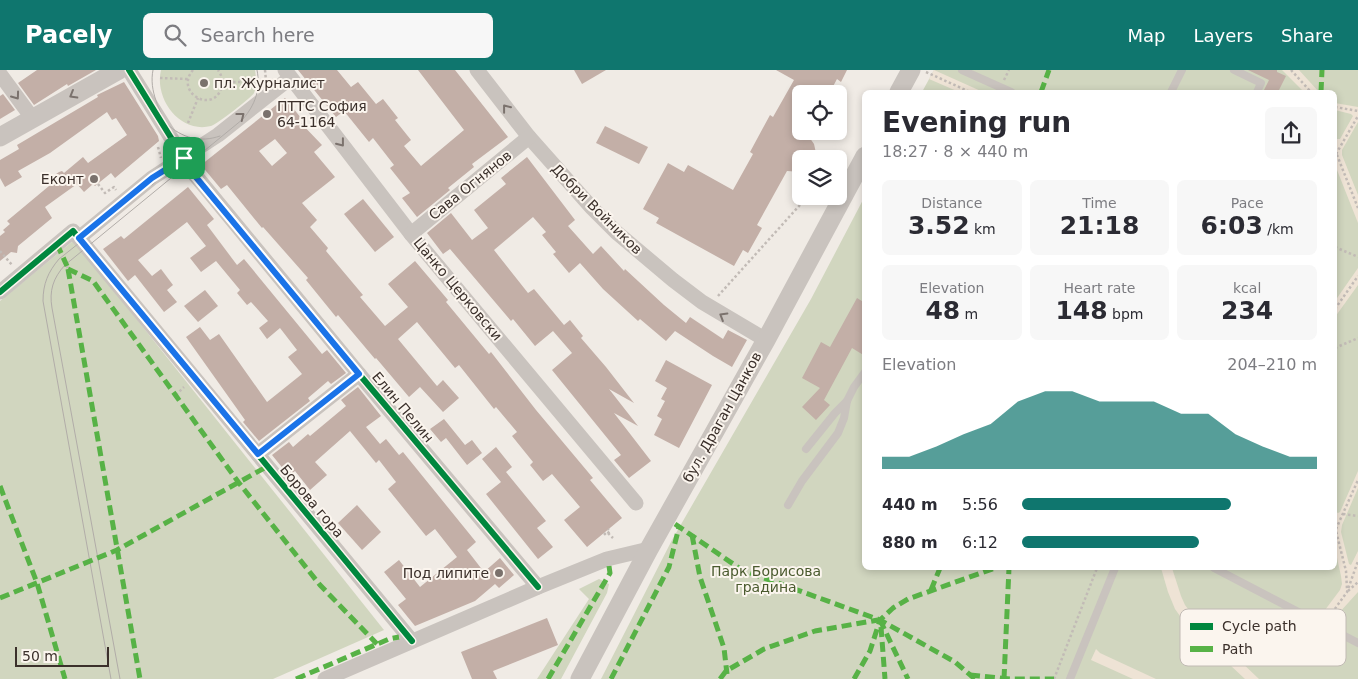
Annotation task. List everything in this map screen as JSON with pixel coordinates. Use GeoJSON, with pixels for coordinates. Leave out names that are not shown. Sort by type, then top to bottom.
{"type":"FeatureCollection","features":[{"type":"Feature","properties":{"kind":"street"},"geometry":{"type":"LineString","coordinates":[[0,137],[118,70]]}},
{"type":"Feature","properties":{"kind":"street","name":"Елин Пелин"},"geometry":{"type":"LineString","coordinates":[[130,70],[190,170],[538,586]]}},
{"type":"Feature","properties":{"kind":"street","name":"Добри Войников"},"geometry":{"type":"LineString","coordinates":[[477,70],[529,137],[616,232],[673,280],[708,306],[766,340]]}},
{"type":"Feature","properties":{"kind":"street"},"geometry":{"type":"LineString","coordinates":[[901,90],[920,72]]}},
{"type":"Feature","properties":{"kind":"street"},"geometry":{"type":"LineString","coordinates":[[0,74],[33,119]]}},
{"type":"Feature","properties":{"kind":"street"},"geometry":{"type":"LineString","coordinates":[[0,292],[73,231],[79,238],[152,178],[218,135],[287,74]]}},
{"type":"Feature","properties":{"kind":"street","name":"Цанко Церковски"},"geometry":{"type":"LineString","coordinates":[[287,74],[412,234],[636,504]]}},
{"type":"Feature","properties":{"kind":"street","name":"Сава Огнянов"},"geometry":{"type":"LineString","coordinates":[[412,234],[529,137]]}},
{"type":"Feature","properties":{"kind":"street","name":"бул. Драган Цанков"},"geometry":{"type":"LineString","coordinates":[[580,679],[649,549],[766,340],[862,163]]}},
{"type":"Feature","properties":{"kind":"street","name":"Борова гора"},"geometry":{"type":"LineString","coordinates":[[79,238],[412,641]]}},
{"type":"Feature","properties":{"kind":"street"},"geometry":{"type":"LineString","coordinates":[[258,454],[359,374]]}},
{"type":"Feature","properties":{"kind":"street"},"geometry":{"type":"LineString","coordinates":[[325,679],[538,586],[607,559],[649,549]]}},
{"type":"Feature","properties":{"kind":"lane"},"geometry":{"type":"LineString","coordinates":[[962,70],[1007,90]]}},
{"type":"Feature","properties":{"kind":"lane"},"geometry":{"type":"LineString","coordinates":[[1172,90],[1182,70]]}},
{"type":"Feature","properties":{"kind":"lane"},"geometry":{"type":"LineString","coordinates":[[1234,70],[1262,83],[1258,90]]}},
{"type":"Feature","properties":{"kind":"lane"},"geometry":{"type":"LineString","coordinates":[[806,449],[847,401],[862,376]]}},
{"type":"Feature","properties":{"kind":"lane"},"geometry":{"type":"LineString","coordinates":[[788,505],[802,481],[838,433],[844,418],[847,401]]}},
{"type":"Feature","properties":{"kind":"lane"},"geometry":{"type":"LineString","coordinates":[[1070,679],[1114,570]]}},
{"type":"Feature","properties":{"kind":"lane"},"geometry":{"type":"LineString","coordinates":[[1218,570],[1292,609]]}},
{"type":"Feature","properties":{"kind":"lane"},"geometry":{"type":"LineString","coordinates":[[1346,636],[1358,642]]}},
{"type":"Feature","properties":{"kind":"path"},"geometry":{"type":"LineString","coordinates":[[193,70],[188,79],[190,90],[198,98],[209,100],[220,93],[222,88],[222,76],[218,70]]}},
{"type":"Feature","properties":{"kind":"path"},"geometry":{"type":"LineString","coordinates":[[265,70],[268,75],[266,84]]}},
{"type":"Feature","properties":{"kind":"path"},"geometry":{"type":"LineString","coordinates":[[1290,70],[1309,90]]}},
{"type":"Feature","properties":{"kind":"path"},"geometry":{"type":"LineString","coordinates":[[920,72],[965,90]]}},
{"type":"Feature","properties":{"kind":"path"},"geometry":{"type":"LineString","coordinates":[[160,78],[188,79]]}},
{"type":"Feature","properties":{"kind":"path"},"geometry":{"type":"LineString","coordinates":[[223,82],[255,82]]}},
{"type":"Feature","properties":{"kind":"path"},"geometry":{"type":"LineString","coordinates":[[188,123],[198,98]]}},
{"type":"Feature","properties":{"kind":"path"},"geometry":{"type":"LineString","coordinates":[[1337,107],[1358,111]]}},
{"type":"Feature","properties":{"kind":"path"},"geometry":{"type":"LineString","coordinates":[[1337,149],[1358,116]]}},
{"type":"Feature","properties":{"kind":"path"},"geometry":{"type":"LineString","coordinates":[[1337,157],[1358,208]]}},
{"type":"Feature","properties":{"kind":"path"},"geometry":{"type":"LineString","coordinates":[[98,184],[105,193]]}},
{"type":"Feature","properties":{"kind":"path"},"geometry":{"type":"LineString","coordinates":[[708,306],[800,205]]}},
{"type":"Feature","properties":{"kind":"path"},"geometry":{"type":"LineString","coordinates":[[1337,248],[1358,257]]}},
{"type":"Feature","properties":{"kind":"path"},"geometry":{"type":"LineString","coordinates":[[0,251],[9,262]]}},
{"type":"Feature","properties":{"kind":"path"},"geometry":{"type":"LineString","coordinates":[[1337,306],[1358,276]]}},
{"type":"Feature","properties":{"kind":"path"},"geometry":{"type":"LineString","coordinates":[[1337,347],[1358,338]]}},
{"type":"Feature","properties":{"kind":"path"},"geometry":{"type":"LineString","coordinates":[[1337,525],[1358,480]]}},
{"type":"Feature","properties":{"kind":"path"},"geometry":{"type":"LineString","coordinates":[[1343,514],[1358,516]]}},
{"type":"Feature","properties":{"kind":"path"},"geometry":{"type":"LineString","coordinates":[[604,533],[606,535],[608,531],[612,538]]}},
{"type":"Feature","properties":{"kind":"path"},"geometry":{"type":"LineString","coordinates":[[1337,537],[1348,581],[1347,592]]}},
{"type":"Feature","properties":{"kind":"path"},"geometry":{"type":"LineString","coordinates":[[1347,592],[1358,561]]}},
{"type":"Feature","properties":{"kind":"path"},"geometry":{"type":"LineString","coordinates":[[1054,679],[1096,570]]}},
{"type":"Feature","properties":{"kind":"path"},"geometry":{"type":"LineString","coordinates":[[1334,609],[1347,592],[1358,582]]}},
{"type":"Feature","properties":{"kind":"green space"},"geometry":{"type":"Polygon","coordinates":[[[161,70],[255,70],[256,87],[252,96],[220,121],[211,126],[200,127],[189,125],[172,112],[162,92],[161,70]]]}},
{"type":"Feature","properties":{"kind":"green space","name":"Парк Борисова градина"},"geometry":{"type":"Polygon","coordinates":[[[934,70],[1358,70],[1358,679],[601,679],[672,540],[811,299],[862,202],[862,570],[1337,570],[1337,90],[923,90],[934,70]]]}},
{"type":"Feature","properties":{"kind":"green space"},"geometry":{"type":"Polygon","coordinates":[[[73,241],[384,630],[273,679],[0,679],[0,301],[73,241]]]}},
{"type":"Feature","properties":{"kind":"green space"},"geometry":{"type":"Polygon","coordinates":[[[599,579],[609,584],[607,593],[561,679],[537,679],[589,599],[579,589],[599,579]]]}},
{"type":"Feature","properties":{"kind":"shaded area"},"geometry":{"type":"Polygon","coordinates":[[[934,70],[979,90],[954,90],[929,79],[934,70]]]}},
{"type":"Feature","properties":{"kind":"shaded area"},"geometry":{"type":"Polygon","coordinates":[[[1282,70],[1299,70],[1317,90],[1302,90],[1282,70]]]}},
{"type":"Feature","properties":{"kind":"shaded area"},"geometry":{"type":"Polygon","coordinates":[[[1337,103],[1358,107],[1358,122],[1342,150],[1342,155],[1358,195],[1358,223],[1337,170],[1337,139],[1340,139],[1353,116],[1337,110],[1337,103]]]}},
{"type":"Feature","properties":{"kind":"shaded area"},"geometry":{"type":"Polygon","coordinates":[[[1358,268],[1358,285],[1337,314],[1337,298],[1358,268]]]}},
{"type":"Feature","properties":{"kind":"shaded area"},"geometry":{"type":"Polygon","coordinates":[[[1358,471],[1358,488],[1342,525],[1341,532],[1349,564],[1351,565],[1358,551],[1358,592],[1343,609],[1326,609],[1340,590],[1342,584],[1337,558],[1337,512],[1340,512],[1358,471]]]}},
{"type":"Feature","properties":{"kind":"shaded area"},"geometry":{"type":"Polygon","coordinates":[[[1162,570],[1173,570],[1181,596],[1188,609],[1180,609],[1180,616],[1175,609],[1162,570]]]}},
{"type":"Feature","properties":{"kind":"shaded area"},"geometry":{"type":"Polygon","coordinates":[[[1096,649],[1100,653],[1156,679],[1133,679],[1091,660],[1096,649]]]}},
{"type":"Feature","properties":{"kind":"shaded area"},"geometry":{"type":"Polygon","coordinates":[[[1231,666],[1245,666],[1259,679],[1245,679],[1231,666]]]}},
{"type":"Feature","properties":{"kind":"building"},"geometry":{"type":"Polygon","coordinates":[[[37,70],[96,70],[68,86],[67,84],[34,105],[18,83],[37,70]]]}},
{"type":"Feature","properties":{"kind":"building"},"geometry":{"type":"Polygon","coordinates":[[[298,70],[337,70],[351,87],[358,82],[376,104],[383,99],[398,118],[395,120],[411,140],[404,146],[421,166],[464,130],[418,70],[455,70],[508,137],[472,164],[474,167],[417,217],[402,198],[410,193],[390,168],[394,165],[373,138],[369,142],[344,111],[336,117],[298,70]]]}},
{"type":"Feature","properties":{"kind":"building"},"geometry":{"type":"Polygon","coordinates":[[[574,70],[606,70],[582,84],[574,70]]]}},
{"type":"Feature","properties":{"kind":"building"},"geometry":{"type":"Polygon","coordinates":[[[776,70],[847,70],[841,82],[837,79],[834,85],[792,85],[792,140],[811,140],[815,150],[792,150],[792,171],[787,171],[757,225],[762,228],[748,253],[743,250],[734,266],[656,223],[659,218],[643,209],[668,163],[684,172],[688,165],[733,190],[753,154],[750,152],[770,115],[773,117],[794,80],[776,70]]]}},
{"type":"Feature","properties":{"kind":"building"},"geometry":{"type":"Polygon","coordinates":[[[1248,70],[1277,70],[1277,72],[1286,76],[1279,90],[1264,90],[1269,80],[1248,70]]]}},
{"type":"Feature","properties":{"kind":"building"},"geometry":{"type":"Polygon","coordinates":[[[124,82],[158,136],[159,141],[115,178],[111,173],[84,192],[77,184],[45,207],[52,218],[18,246],[17,253],[11,252],[0,261],[0,236],[5,232],[3,230],[10,224],[7,221],[49,186],[46,181],[59,172],[62,171],[64,173],[83,157],[88,163],[127,135],[116,118],[112,120],[107,112],[50,153],[18,171],[22,177],[5,187],[0,178],[0,160],[19,149],[17,145],[98,97],[97,95],[124,82]]]}},
{"type":"Feature","properties":{"kind":"building"},"geometry":{"type":"Polygon","coordinates":[[[3,94],[15,110],[0,119],[0,96],[3,94]]]}},
{"type":"Feature","properties":{"kind":"building"},"geometry":{"type":"Polygon","coordinates":[[[285,98],[301,118],[298,120],[322,145],[314,152],[335,177],[302,203],[317,220],[310,227],[328,248],[326,251],[363,295],[360,297],[385,326],[408,307],[388,284],[415,261],[448,300],[446,302],[489,354],[491,352],[536,410],[593,478],[590,480],[622,518],[587,547],[564,520],[580,507],[552,474],[543,481],[530,465],[533,462],[512,436],[517,432],[496,407],[494,409],[459,365],[455,368],[417,322],[398,339],[437,386],[443,380],[459,398],[443,412],[420,387],[409,397],[338,315],[336,317],[306,280],[308,278],[262,228],[227,185],[221,189],[201,165],[285,98]],[[275,139],[259,151],[272,166],[287,153],[275,139]]]}},
{"type":"Feature","properties":{"kind":"building"},"geometry":{"type":"Polygon","coordinates":[[[605,126],[648,147],[639,164],[596,143],[605,126]]]}},
{"type":"Feature","properties":{"kind":"building"},"geometry":{"type":"Polygon","coordinates":[[[527,157],[575,220],[568,226],[593,254],[601,246],[624,271],[625,269],[686,323],[690,317],[723,339],[728,330],[747,340],[732,367],[675,331],[666,341],[640,319],[638,321],[603,289],[580,263],[569,273],[553,254],[556,252],[542,235],[546,232],[533,217],[494,250],[528,293],[534,289],[564,325],[570,320],[583,336],[581,338],[634,403],[609,389],[638,426],[614,413],[651,461],[629,478],[614,460],[621,455],[552,370],[572,353],[553,331],[535,346],[513,319],[511,321],[450,249],[443,254],[427,233],[451,213],[472,240],[488,228],[474,210],[506,184],[501,178],[527,157]]]}},
{"type":"Feature","properties":{"kind":"building"},"geometry":{"type":"Polygon","coordinates":[[[188,187],[214,219],[207,225],[237,265],[244,259],[322,354],[327,350],[346,373],[331,384],[328,381],[308,398],[310,401],[259,441],[243,422],[245,420],[186,337],[200,327],[210,340],[219,334],[267,402],[302,374],[288,357],[297,350],[280,328],[267,339],[259,328],[268,321],[251,302],[247,305],[237,293],[240,290],[216,261],[201,272],[190,258],[206,246],[187,222],[138,260],[152,276],[161,269],[173,285],[167,290],[177,302],[164,312],[135,275],[128,281],[103,249],[121,236],[124,239],[188,187]]]}},
{"type":"Feature","properties":{"kind":"building"},"geometry":{"type":"Polygon","coordinates":[[[363,199],[394,237],[375,252],[344,214],[363,199]]]}},
{"type":"Feature","properties":{"kind":"building"},"geometry":{"type":"Polygon","coordinates":[[[205,290],[218,306],[198,322],[184,306],[205,290]]]}},
{"type":"Feature","properties":{"kind":"building"},"geometry":{"type":"Polygon","coordinates":[[[857,298],[862,301],[862,354],[852,348],[824,400],[830,405],[816,420],[802,407],[820,388],[802,378],[821,342],[830,347],[857,298]]]}},
{"type":"Feature","properties":{"kind":"building"},"geometry":{"type":"Polygon","coordinates":[[[666,360],[712,385],[679,448],[654,435],[662,419],[657,416],[665,401],[661,399],[667,388],[655,381],[666,360]]]}},
{"type":"Feature","properties":{"kind":"building"},"geometry":{"type":"Polygon","coordinates":[[[358,387],[381,416],[366,427],[380,444],[386,439],[399,455],[403,452],[476,542],[467,550],[484,572],[500,558],[514,575],[499,588],[495,584],[475,601],[415,626],[398,605],[406,599],[384,572],[399,560],[420,587],[457,557],[435,529],[426,536],[388,489],[396,482],[379,460],[376,463],[350,431],[315,462],[327,475],[310,490],[295,471],[289,476],[272,455],[289,442],[293,447],[308,434],[310,436],[346,406],[341,400],[358,387]]]}},
{"type":"Feature","properties":{"kind":"building"},"geometry":{"type":"Polygon","coordinates":[[[444,419],[465,445],[472,440],[482,453],[467,465],[446,438],[441,442],[430,429],[444,419]]]}},
{"type":"Feature","properties":{"kind":"building"},"geometry":{"type":"Polygon","coordinates":[[[496,447],[512,467],[506,472],[546,521],[537,528],[553,547],[538,559],[486,494],[501,482],[482,459],[496,447]]]}},
{"type":"Feature","properties":{"kind":"building"},"geometry":{"type":"Polygon","coordinates":[[[357,505],[381,532],[362,550],[338,523],[357,505]]]}},
{"type":"Feature","properties":{"kind":"building"},"geometry":{"type":"Polygon","coordinates":[[[547,618],[558,645],[493,671],[497,679],[472,679],[461,652],[547,618]]]}},
{"type":"Feature","properties":{"kind":"tram line"},"geometry":{"type":"LineString","coordinates":[[152,185],[166,170],[172,156],[168,129],[152,86],[153,70]]}},
{"type":"Feature","properties":{"kind":"tram line"},"geometry":{"type":"LineString","coordinates":[[120,679],[52,308],[52,290],[57,275],[65,265],[243,119],[251,108],[256,96],[258,84],[257,70]]}},
{"type":"Feature","properties":{"kind":"tram line"},"geometry":{"type":"LineString","coordinates":[[167,124],[179,133],[192,138],[205,139],[220,136]]}},
{"type":"Feature","properties":{"kind":"tram line"},"geometry":{"type":"LineString","coordinates":[[111,679],[43,301],[47,278],[59,259],[117,213]]}},
{"type":"Feature","properties":{"kind":"marked path"},"geometry":{"type":"LineString","coordinates":[[1042,90],[1049,70]]}},
{"type":"Feature","properties":{"kind":"marked path"},"geometry":{"type":"LineString","coordinates":[[1321,90],[1322,70]]}},
{"type":"Feature","properties":{"kind":"marked path"},"geometry":{"type":"LineString","coordinates":[[57,244],[67,266]]}},
{"type":"Feature","properties":{"kind":"marked path"},"geometry":{"type":"LineString","coordinates":[[68,269],[93,281],[239,483],[320,585],[377,644]]}},
{"type":"Feature","properties":{"kind":"marked path"},"geometry":{"type":"LineString","coordinates":[[68,269],[140,679]]}},
{"type":"Feature","properties":{"kind":"marked path"},"geometry":{"type":"LineString","coordinates":[[0,598],[117,550],[268,466]]}},
{"type":"Feature","properties":{"kind":"marked path"},"geometry":{"type":"LineString","coordinates":[[0,486],[37,583],[65,679]]}},
{"type":"Feature","properties":{"kind":"marked path"},"geometry":{"type":"LineString","coordinates":[[675,524],[742,570],[880,620],[955,662],[975,679]]}},
{"type":"Feature","properties":{"kind":"marked path"},"geometry":{"type":"LineString","coordinates":[[611,679],[669,567],[679,527]]}},
{"type":"Feature","properties":{"kind":"marked path"},"geometry":{"type":"LineString","coordinates":[[692,535],[700,577],[724,648],[727,674]]}},
{"type":"Feature","properties":{"kind":"marked path"},"geometry":{"type":"LineString","coordinates":[[548,679],[610,573],[609,566]]}},
{"type":"Feature","properties":{"kind":"marked path"},"geometry":{"type":"LineString","coordinates":[[931,590],[939,570]]}},
{"type":"Feature","properties":{"kind":"marked path"},"geometry":{"type":"LineString","coordinates":[[854,679],[870,651],[880,620],[893,608],[908,599],[989,570]]}},
{"type":"Feature","properties":{"kind":"marked path"},"geometry":{"type":"LineString","coordinates":[[1004,679],[1009,570]]}},
{"type":"Feature","properties":{"kind":"marked path"},"geometry":{"type":"LineString","coordinates":[[720,679],[726,671],[764,649],[815,631],[878,620]]}},
{"type":"Feature","properties":{"kind":"marked path"},"geometry":{"type":"LineString","coordinates":[[880,620],[908,679]]}},
{"type":"Feature","properties":{"kind":"marked path"},"geometry":{"type":"LineString","coordinates":[[881,627],[885,679]]}},
{"type":"Feature","properties":{"kind":"marked path"},"geometry":{"type":"LineString","coordinates":[[296,679],[389,639],[399,637]]}},
{"type":"Feature","properties":{"kind":"marked path"},"geometry":{"type":"LineString","coordinates":[[970,675],[1011,679],[1054,679]]}},
{"type":"Feature","properties":{"kind":"cycle path"},"geometry":{"type":"LineString","coordinates":[[129,70],[191,170],[538,587]]}},
{"type":"Feature","properties":{"kind":"cycle path"},"geometry":{"type":"LineString","coordinates":[[0,292],[73,231],[412,641]]}},
{"type":"Feature","properties":{"kind":"place","name":"пл. Журналист"},"geometry":{"type":"Point","coordinates":[204,83]}},
{"type":"Feature","properties":{"kind":"place","name":"ПТТС София 64-1164"},"geometry":{"type":"Point","coordinates":[267,114]}},
{"type":"Feature","properties":{"kind":"place","name":"Еконт"},"geometry":{"type":"Point","coordinates":[94,179]}},
{"type":"Feature","properties":{"kind":"place","name":"Под липите"},"geometry":{"type":"Point","coordinates":[499,573]}},
{"type":"Feature","properties":{"kind":"route"},"geometry":{"type":"LineString","coordinates":[[184,158],[190,170],[359,374],[258,454],[79,238],[152,178],[184,158]]}}]}
